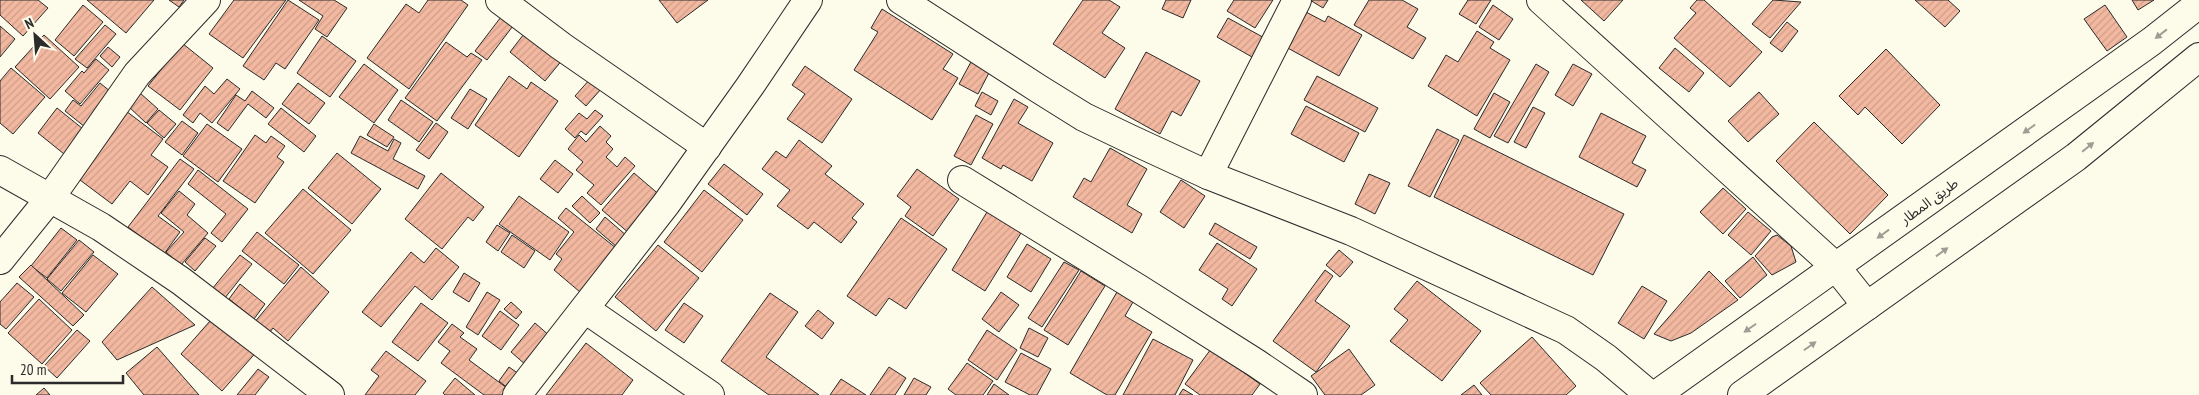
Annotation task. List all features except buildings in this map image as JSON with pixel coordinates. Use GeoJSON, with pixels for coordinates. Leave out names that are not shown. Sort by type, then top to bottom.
{"type":"FeatureCollection","features":[{"type":"Feature","properties":{"kind":"street"},"geometry":{"type":"LineString","coordinates":[[0,260],[50,198],[137,74],[206,0]]}},
{"type":"Feature","properties":{"kind":"street"},"geometry":{"type":"LineString","coordinates":[[500,0],[561,46],[707,147]]}},
{"type":"Feature","properties":{"kind":"street"},"geometry":{"type":"LineString","coordinates":[[517,395],[585,309],[707,147],[808,0]]}},
{"type":"Feature","properties":{"kind":"street"},"geometry":{"type":"LineString","coordinates":[[901,0],[1084,116],[1208,175],[1351,231],[1566,330],[1606,358],[1650,395]]}},
{"type":"Feature","properties":{"kind":"street"},"geometry":{"type":"LineString","coordinates":[[1208,175],[1297,0]]}},
{"type":"Feature","properties":{"kind":"street"},"geometry":{"type":"LineString","coordinates":[[1540,0],[1836,267],[1867,306]]}},
{"type":"Feature","properties":{"kind":"street","name":"طريق المطار"},"geometry":{"type":"LineString","coordinates":[[1656,395],[2152,41],[2199,4]]}},
{"type":"Feature","properties":{"kind":"street"},"geometry":{"type":"LineString","coordinates":[[1742,395],[2076,157],[2199,57]]}},
{"type":"Feature","properties":{"kind":"street"},"geometry":{"type":"LineString","coordinates":[[0,170],[101,227],[181,281],[330,395]]}},
{"type":"Feature","properties":{"kind":"street"},"geometry":{"type":"LineString","coordinates":[[962,180],[1139,288],[1303,395]]}},
{"type":"Feature","properties":{"kind":"street"},"geometry":{"type":"LineString","coordinates":[[585,309],[710,395]]}}]}
